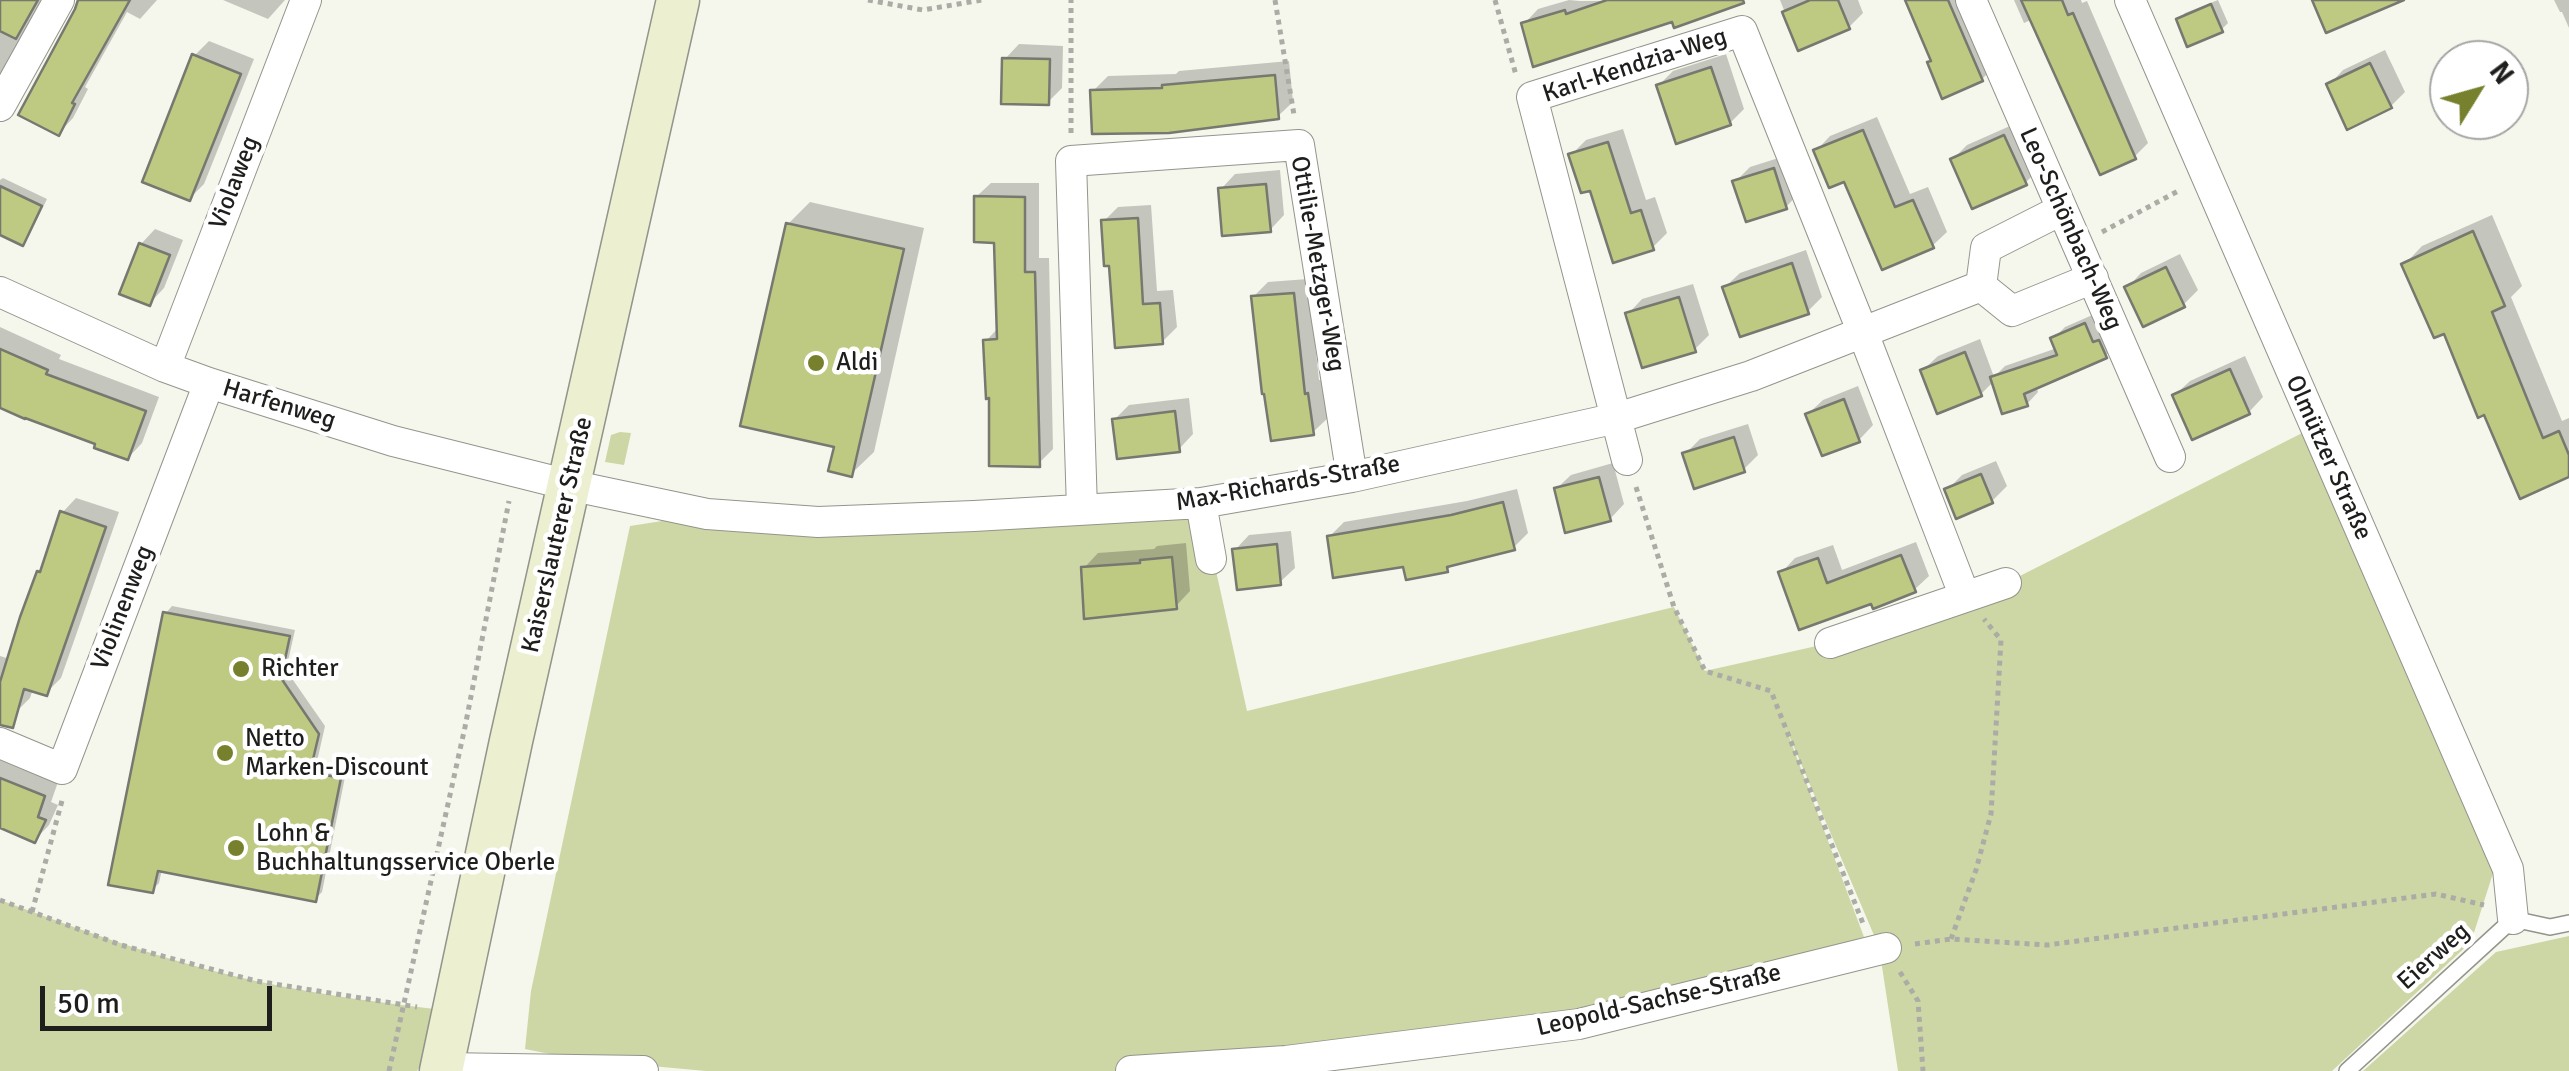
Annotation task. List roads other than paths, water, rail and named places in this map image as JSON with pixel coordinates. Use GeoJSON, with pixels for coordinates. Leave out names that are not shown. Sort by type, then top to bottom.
{"type":"FeatureCollection","features":[{"type":"Feature","properties":{"kind":"street"},"geometry":{"type":"LineString","coordinates":[[0,106],[59,0]]}},
{"type":"Feature","properties":{"kind":"street","name":"Violaweg"},"geometry":{"type":"LineString","coordinates":[[164,367],[306,0]]}},
{"type":"Feature","properties":{"kind":"street","name":"Kaiserslauterer Straße"},"geometry":{"type":"LineString","coordinates":[[441,1069],[678,0]]}},
{"type":"Feature","properties":{"kind":"street","name":"Leo-Schönbach-Weg"},"geometry":{"type":"LineString","coordinates":[[1971,0],[2170,457]]}},
{"type":"Feature","properties":{"kind":"street","name":"Olmützer Straße"},"geometry":{"type":"LineString","coordinates":[[2130,0],[2508,869],[2513,919]]}},
{"type":"Feature","properties":{"kind":"street","name":"Karl-Kendzia-Weg"},"geometry":{"type":"LineString","coordinates":[[1627,460],[1532,97],[1742,32],[1863,333]]}},
{"type":"Feature","properties":{"kind":"street","name":"Ottilie-Metzger-Weg"},"geometry":{"type":"LineString","coordinates":[[1082,510],[1070,161],[1298,145],[1352,477]]}},
{"type":"Feature","properties":{"kind":"street"},"geometry":{"type":"LineString","coordinates":[[2061,210],[1986,248],[1982,286],[2012,311],[2093,278]]}},
{"type":"Feature","properties":{"kind":"street","name":"Max-Richards-Straße"},"geometry":{"type":"LineString","coordinates":[[569,486],[708,514],[818,522],[1202,503],[1352,477],[1617,418],[1752,376],[1982,286]]}},
{"type":"Feature","properties":{"kind":"street","name":"Harfenweg"},"geometry":{"type":"LineString","coordinates":[[0,292],[208,384],[394,441],[569,486]]}},
{"type":"Feature","properties":{"kind":"street"},"geometry":{"type":"LineString","coordinates":[[1863,333],[1965,597]]}},
{"type":"Feature","properties":{"kind":"street","name":"Violinenweg"},"geometry":{"type":"LineString","coordinates":[[0,743],[62,770],[208,384]]}},
{"type":"Feature","properties":{"kind":"street"},"geometry":{"type":"LineString","coordinates":[[1202,503],[1211,559]]}},
{"type":"Feature","properties":{"kind":"street"},"geometry":{"type":"LineString","coordinates":[[1830,643],[2006,583]]}},
{"type":"Feature","properties":{"kind":"street","name":"Leopold-Sachse-Straße"},"geometry":{"type":"LineString","coordinates":[[1131,1071],[1286,1061],[1579,1024],[1886,948]]}},
{"type":"Feature","properties":{"kind":"street"},"geometry":{"type":"LineString","coordinates":[[441,1069],[643,1071]]}},
{"type":"Feature","properties":{"kind":"lane"},"geometry":{"type":"LineString","coordinates":[[2513,919],[2550,927],[2569,923]]}},
{"type":"Feature","properties":{"kind":"lane","name":"Eierweg"},"geometry":{"type":"LineString","coordinates":[[2347,1071],[2513,919]]}},
{"type":"Feature","properties":{"kind":"place","name":"Aldi"},"geometry":{"type":"Point","coordinates":[816,363]}},
{"type":"Feature","properties":{"kind":"place","name":"Richter"},"geometry":{"type":"Point","coordinates":[241,669]}},
{"type":"Feature","properties":{"kind":"place","name":"Netto Marken-Discount"},"geometry":{"type":"Point","coordinates":[225,753]}},
{"type":"Feature","properties":{"kind":"place","name":"Lohn & Buchhaltungsservice Oberle"},"geometry":{"type":"Point","coordinates":[236,848]}}]}
